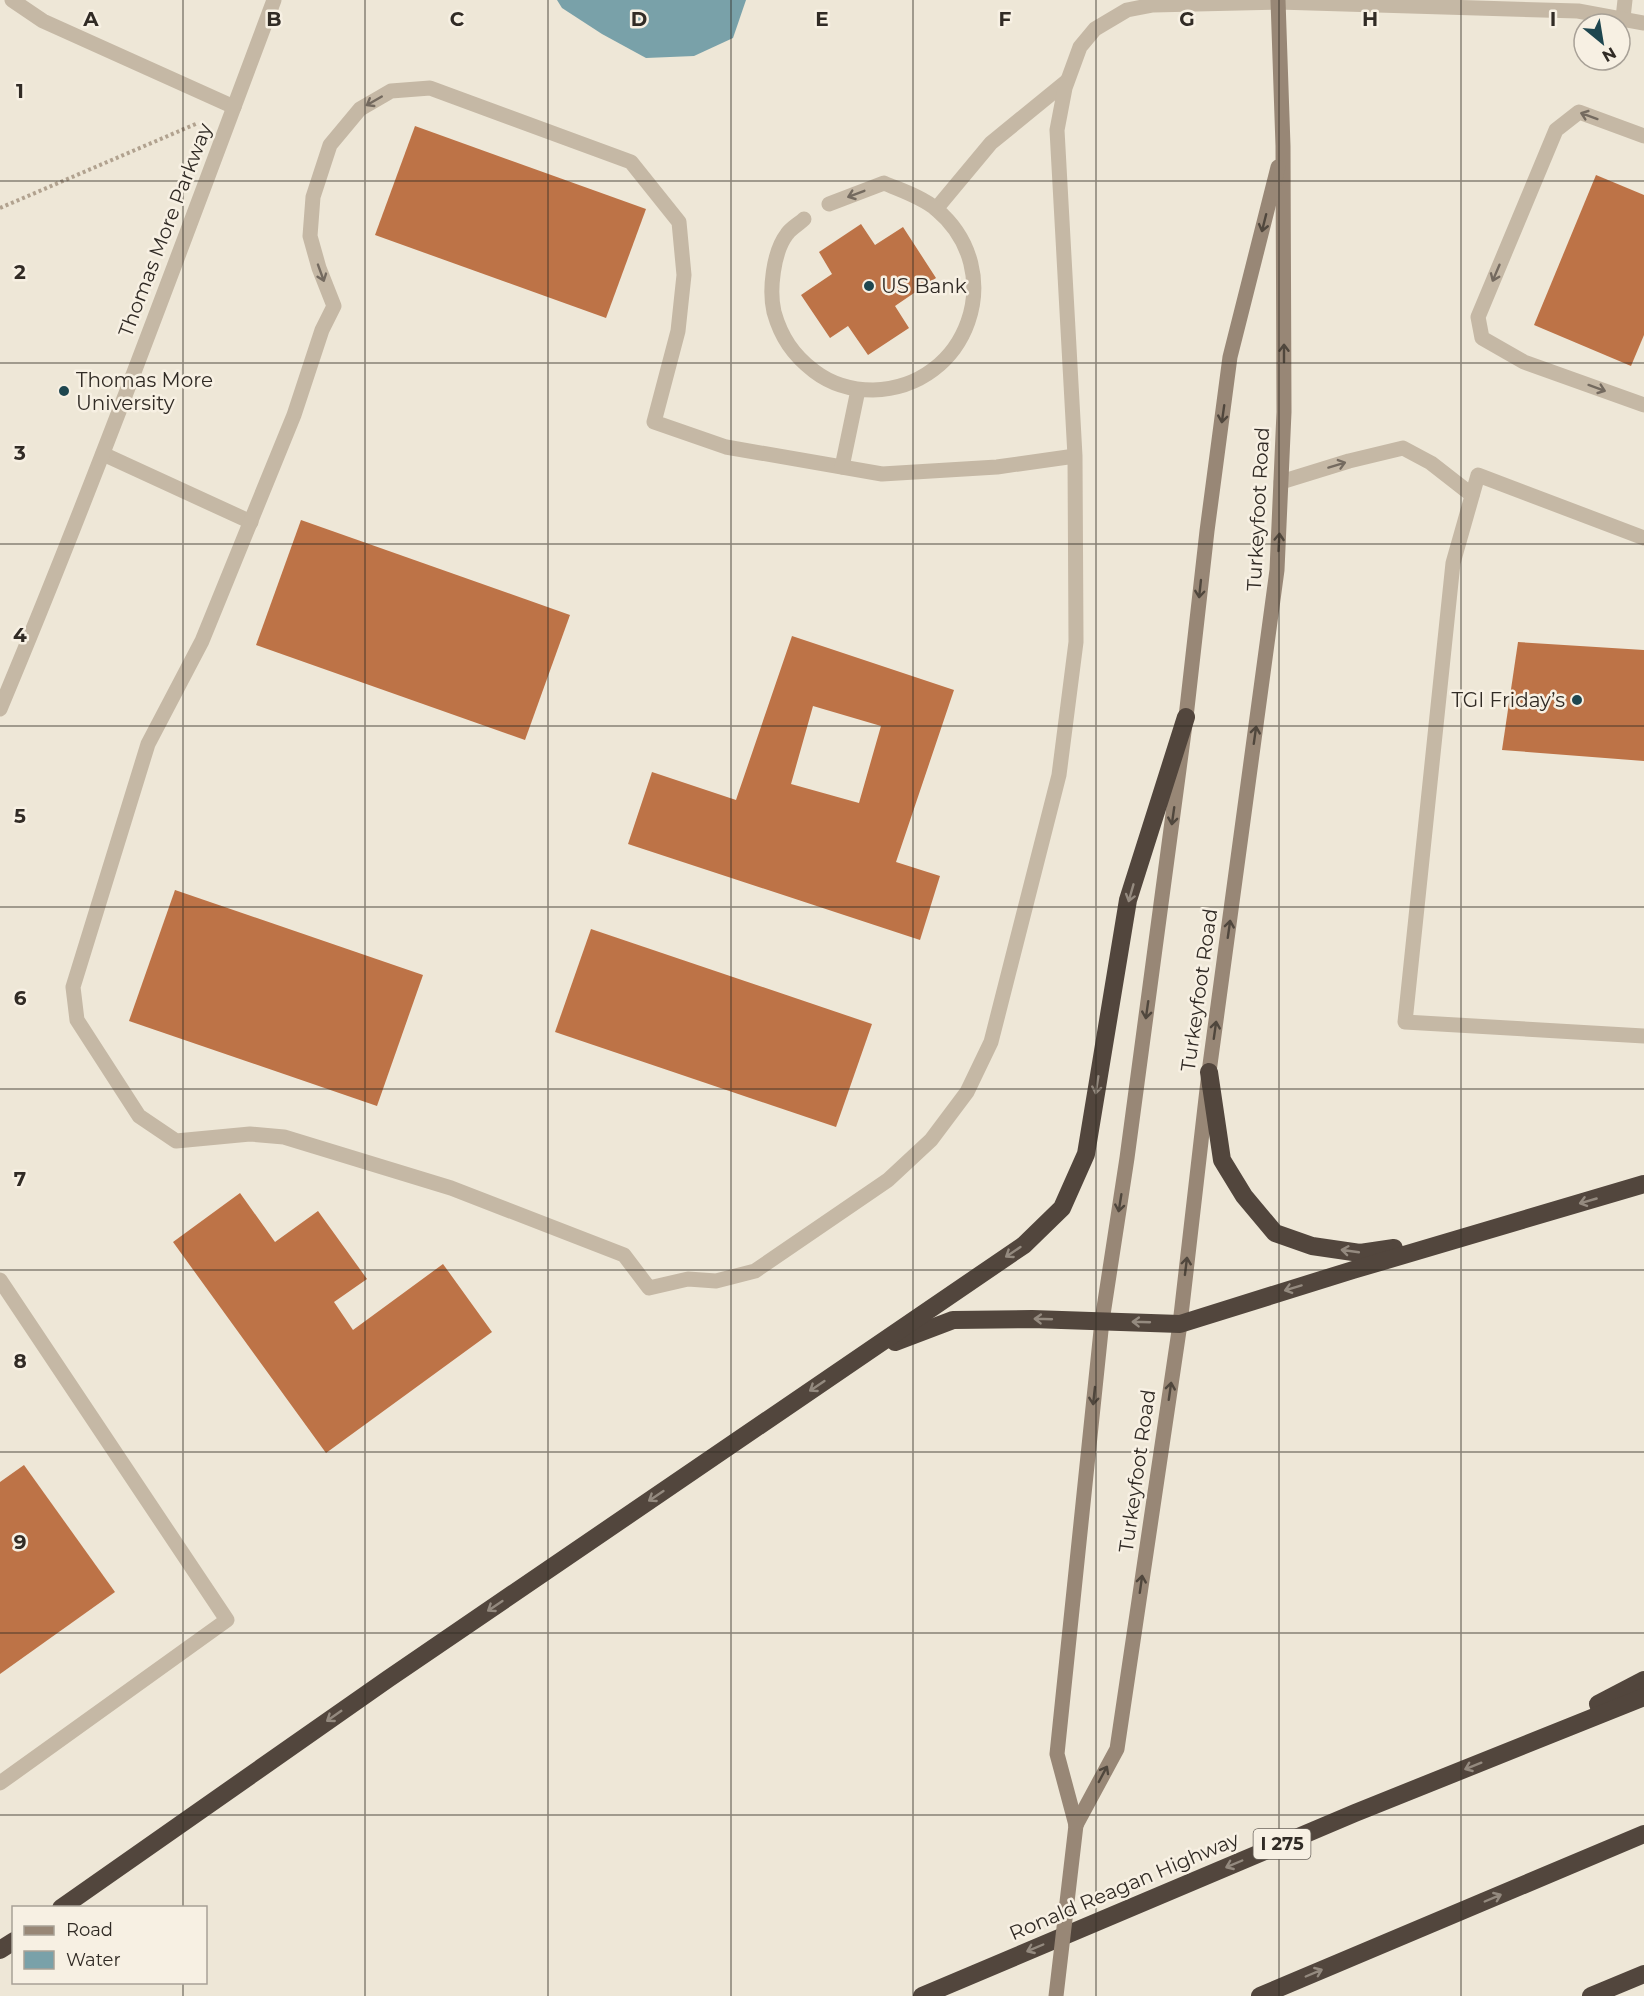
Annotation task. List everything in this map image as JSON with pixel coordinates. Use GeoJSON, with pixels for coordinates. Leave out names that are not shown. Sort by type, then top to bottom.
{"type":"FeatureCollection","features":[{"type":"Feature","properties":{"kind":"highway"},"geometry":{"type":"LineString","coordinates":[[64,1906],[388,1679],[1024,1245],[1062,1208],[1086,1154],[1128,900],[1186,717]]}},
{"type":"Feature","properties":{"kind":"highway"},"geometry":{"type":"LineString","coordinates":[[1209,1072],[1222,1160],[1244,1196],[1275,1233],[1312,1246],[1360,1253],[1449,1241]]}},
{"type":"Feature","properties":{"kind":"highway"},"geometry":{"type":"LineString","coordinates":[[866,1353],[953,1320],[1032,1319],[1180,1324],[1644,1184]]}},
{"type":"Feature","properties":{"kind":"highway"},"geometry":{"type":"LineString","coordinates":[[1499,1756],[1644,1680]]}},
{"type":"Feature","properties":{"kind":"highway","name":"Ronald Reagan Highway"},"geometry":{"type":"LineString","coordinates":[[922,1996],[1355,1813],[1644,1697]]}},
{"type":"Feature","properties":{"kind":"highway"},"geometry":{"type":"LineString","coordinates":[[1260,1996],[1644,1834]]}},
{"type":"Feature","properties":{"kind":"highway"},"geometry":{"type":"LineString","coordinates":[[1592,1996],[1644,1974]]}},
{"type":"Feature","properties":{"kind":"main road","name":"Turkeyfoot Road"},"geometry":{"type":"LineString","coordinates":[[1076,1825],[1117,1749],[1180,1324],[1209,1072],[1277,570],[1284,412],[1283,146],[1278,1]]}},
{"type":"Feature","properties":{"kind":"main road","name":"Turkeyfoot Road"},"geometry":{"type":"LineString","coordinates":[[1056,1996],[1076,1825],[1057,1754],[1102,1321],[1129,1147],[1186,717],[1230,357],[1283,146]]}},
{"type":"Feature","properties":{"kind":"street"},"geometry":{"type":"LineString","coordinates":[[12,0],[44,21],[234,107]]}},
{"type":"Feature","properties":{"kind":"street","name":"Thomas More Parkway"},"geometry":{"type":"LineString","coordinates":[[0,709],[103,454],[274,0]]}},
{"type":"Feature","properties":{"kind":"street"},"geometry":{"type":"LineString","coordinates":[[1075,456],[997,467],[882,474],[726,447],[654,422],[678,331],[684,274],[679,222],[631,162],[429,87],[391,91],[360,109],[330,145],[313,197],[310,236],[319,268],[334,306],[322,330],[294,415],[202,641],[148,744],[74,987],[77,1020],[139,1116],[176,1141],[250,1134],[284,1137],[440,1185],[624,1255],[649,1288],[688,1280],[716,1281],[755,1271],[888,1180],[931,1140],[967,1092],[991,1042],[1059,775],[1076,642],[1075,456],[1057,130],[1067,81],[1080,47],[1095,29],[1127,10],[1153,5],[1278,1],[1589,12]]}},
{"type":"Feature","properties":{"kind":"street"},"geometry":{"type":"LineString","coordinates":[[936,209],[991,143],[1067,81]]}},
{"type":"Feature","properties":{"kind":"street"},"geometry":{"type":"LineString","coordinates":[[1644,136],[1578,112],[1556,130],[1478,316],[1482,338],[1524,362],[1644,405]]}},
{"type":"Feature","properties":{"kind":"street"},"geometry":{"type":"LineString","coordinates":[[804,219],[786,234],[773,266],[771,299],[779,332],[799,360],[825,380],[858,390],[891,389],[922,378],[949,357],[966,329],[974,297],[972,264],[958,233],[936,209],[884,183],[829,204]]}},
{"type":"Feature","properties":{"kind":"street"},"geometry":{"type":"LineString","coordinates":[[842,467],[858,390]]}},
{"type":"Feature","properties":{"kind":"street"},"geometry":{"type":"LineString","coordinates":[[1281,482],[1349,461],[1403,448],[1431,463],[1472,495]]}},
{"type":"Feature","properties":{"kind":"street"},"geometry":{"type":"LineString","coordinates":[[103,454],[251,522]]}},
{"type":"Feature","properties":{"kind":"street"},"geometry":{"type":"LineString","coordinates":[[1644,538],[1478,475],[1453,563],[1405,1022],[1644,1036]]}},
{"type":"Feature","properties":{"kind":"street"},"geometry":{"type":"LineString","coordinates":[[0,1280],[227,1620],[0,1782]]}},
{"type":"Feature","properties":{"kind":"path"},"geometry":{"type":"LineString","coordinates":[[0,208],[234,107]]}},
{"type":"Feature","properties":{"kind":"water"},"geometry":{"type":"Polygon","coordinates":[[[557,0],[746,0],[733,38],[694,56],[646,58],[602,34],[562,8],[557,0]]]}},
{"type":"Feature","properties":{"kind":"building"},"geometry":{"type":"Polygon","coordinates":[[[415,126],[646,209],[606,318],[375,235],[415,126]]]}},
{"type":"Feature","properties":{"kind":"building"},"geometry":{"type":"Polygon","coordinates":[[[1596,175],[1644,195],[1644,335],[1631,366],[1534,325],[1596,175]]]}},
{"type":"Feature","properties":{"kind":"building","name":"US Bank"},"geometry":{"type":"Polygon","coordinates":[[[861,224],[875,245],[903,227],[936,278],[895,306],[909,328],[868,355],[848,326],[830,338],[801,295],[832,274],[819,252],[861,224]]]}},
{"type":"Feature","properties":{"kind":"building"},"geometry":{"type":"Polygon","coordinates":[[[301,520],[570,615],[525,740],[256,645],[301,520]]]}},
{"type":"Feature","properties":{"kind":"building"},"geometry":{"type":"Polygon","coordinates":[[[792,636],[954,690],[896,862],[940,876],[920,940],[628,844],[652,772],[736,800],[792,636]],[[813,706],[791,784],[859,803],[881,726],[813,706]]]}},
{"type":"Feature","properties":{"kind":"building","name":"TGI Friday’s"},"geometry":{"type":"Polygon","coordinates":[[[1518,642],[1644,650],[1644,761],[1502,750],[1518,642]]]}},
{"type":"Feature","properties":{"kind":"building"},"geometry":{"type":"Polygon","coordinates":[[[175,890],[423,975],[377,1106],[129,1021],[175,890]]]}},
{"type":"Feature","properties":{"kind":"building"},"geometry":{"type":"Polygon","coordinates":[[[591,929],[872,1024],[836,1127],[555,1032],[591,929]]]}},
{"type":"Feature","properties":{"kind":"building"},"geometry":{"type":"Polygon","coordinates":[[[240,1193],[275,1242],[318,1211],[367,1279],[334,1302],[353,1330],[443,1264],[492,1332],[326,1453],[173,1242],[240,1193]]]}},
{"type":"Feature","properties":{"kind":"building"},"geometry":{"type":"Polygon","coordinates":[[[24,1465],[115,1592],[0,1674],[0,1482],[24,1465]]]}},
{"type":"Feature","properties":{"kind":"place","name":"US Bank"},"geometry":{"type":"Point","coordinates":[869,286]}},
{"type":"Feature","properties":{"kind":"place","name":"Thomas More University"},"geometry":{"type":"Point","coordinates":[64,391]}},
{"type":"Feature","properties":{"kind":"place","name":"TGI Friday’s"},"geometry":{"type":"Point","coordinates":[1577,700]}}]}
